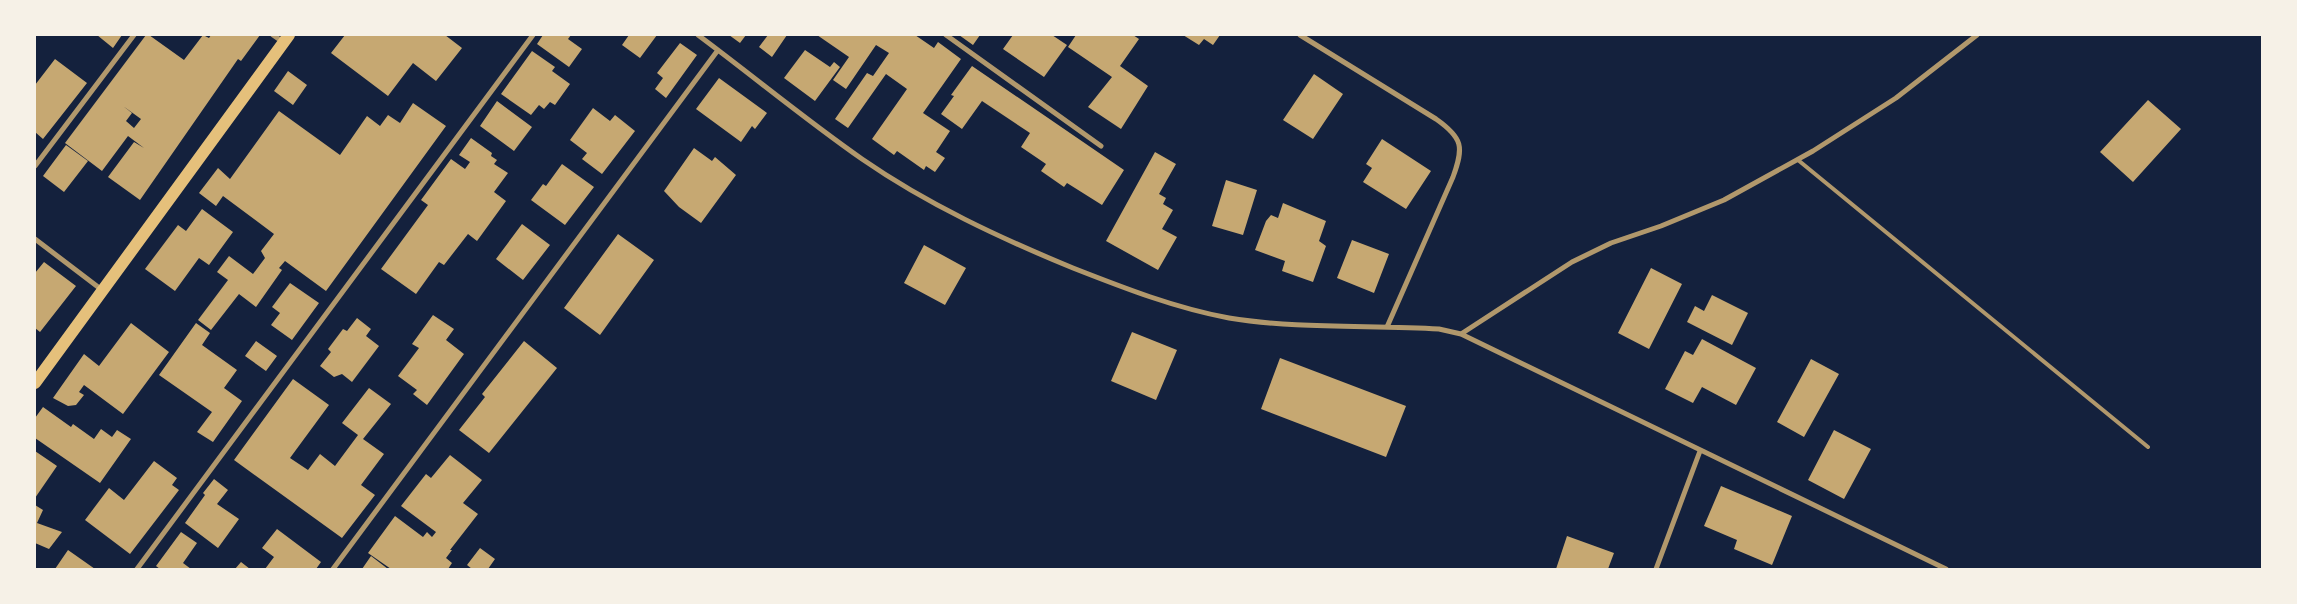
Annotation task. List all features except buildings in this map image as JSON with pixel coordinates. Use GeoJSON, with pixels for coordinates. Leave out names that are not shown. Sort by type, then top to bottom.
{"type":"FeatureCollection","features":[{"type":"Feature","properties":{"kind":"main road"},"geometry":{"type":"LineString","coordinates":[[35,383],[104,291],[282,38]]}},
{"type":"Feature","properties":{"kind":"street"},"geometry":{"type":"LineString","coordinates":[[35,166],[134,35]]}},
{"type":"Feature","properties":{"kind":"street"},"geometry":{"type":"LineString","coordinates":[[137,569],[534,35]]}},
{"type":"Feature","properties":{"kind":"street"},"geometry":{"type":"LineString","coordinates":[[698,35],[864,160],[956,214],[1028,249],[1117,285],[1199,311],[1232,318],[1270,322],[1438,329],[1461,334],[1946,569]]}},
{"type":"Feature","properties":{"kind":"street"},"geometry":{"type":"LineString","coordinates":[[946,35],[1101,146]]}},
{"type":"Feature","properties":{"kind":"street"},"geometry":{"type":"LineString","coordinates":[[1300,35],[1436,119],[1451,130],[1460,143],[1460,159],[1454,177],[1387,327]]}},
{"type":"Feature","properties":{"kind":"street"},"geometry":{"type":"LineString","coordinates":[[1461,334],[1572,262],[1611,243],[1661,226],[1724,200],[1798,160],[1896,98],[1977,35]]}},
{"type":"Feature","properties":{"kind":"street"},"geometry":{"type":"LineString","coordinates":[[333,569],[718,50]]}},
{"type":"Feature","properties":{"kind":"street"},"geometry":{"type":"LineString","coordinates":[[35,239],[104,291]]}},
{"type":"Feature","properties":{"kind":"street"},"geometry":{"type":"LineString","coordinates":[[1656,569],[1700,451]]}},
{"type":"Feature","properties":{"kind":"lane"},"geometry":{"type":"LineString","coordinates":[[1798,160],[2148,447]]}}]}
